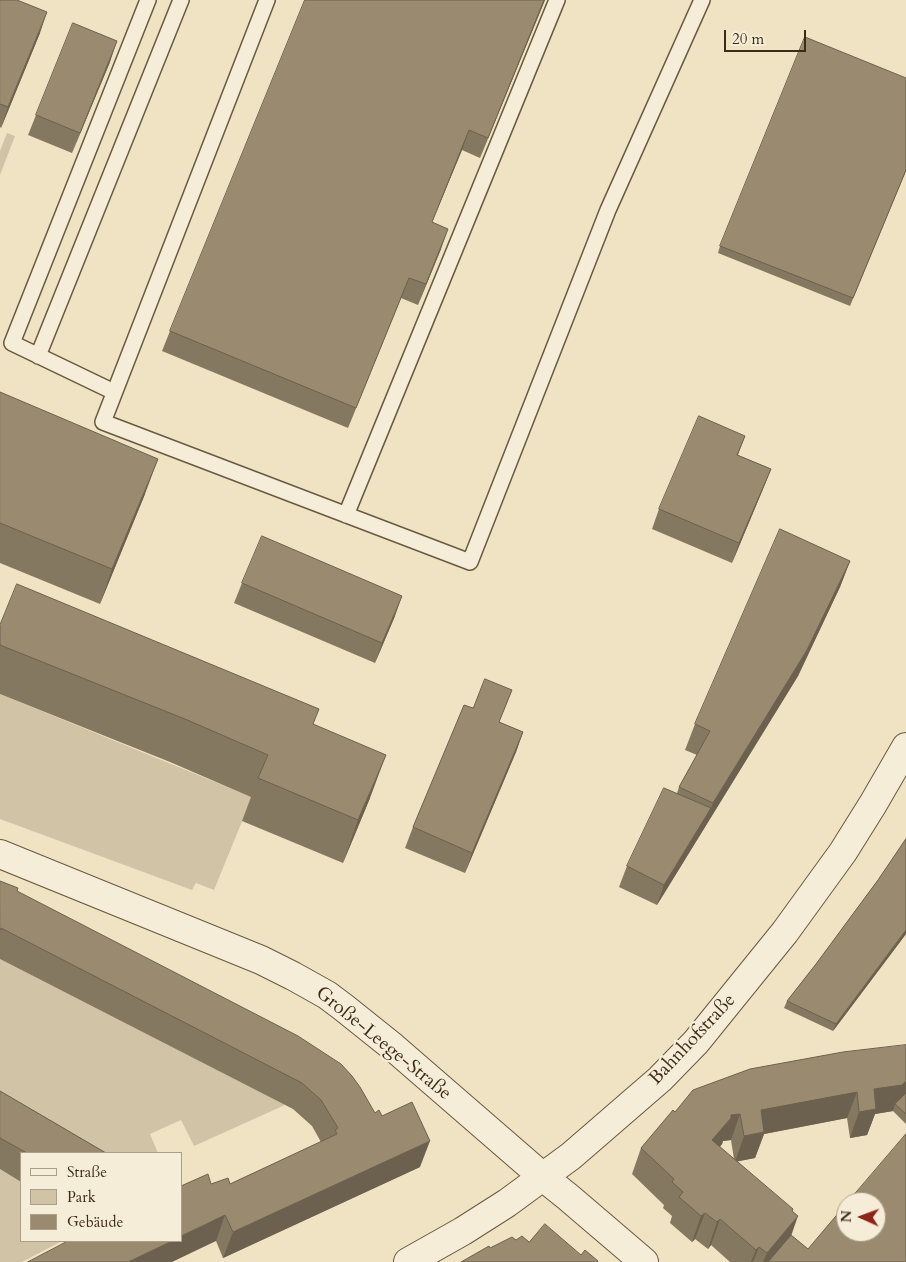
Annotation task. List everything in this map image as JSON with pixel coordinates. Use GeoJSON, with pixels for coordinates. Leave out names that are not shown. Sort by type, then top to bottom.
{"type":"FeatureCollection","features":[{"type":"Feature","properties":{"kind":"street","name":"Bahnhofstraße"},"geometry":{"type":"LineString","coordinates":[[408,1262],[464,1231],[507,1203],[571,1156],[660,1079],[696,1042],[785,932],[843,852],[906,747]]}},
{"type":"Feature","properties":{"kind":"street","name":"Große-Leege-Straße"},"geometry":{"type":"LineString","coordinates":[[0,854],[261,960],[327,995],[393,1047],[542,1177],[644,1262]]}},
{"type":"Feature","properties":{"kind":"lane"},"geometry":{"type":"LineString","coordinates":[[114,392],[12,343],[148,0]]}},
{"type":"Feature","properties":{"kind":"lane"},"geometry":{"type":"LineString","coordinates":[[38,356],[181,0]]}},
{"type":"Feature","properties":{"kind":"lane"},"geometry":{"type":"LineString","coordinates":[[267,0],[103,422],[470,562],[608,210],[702,0]]}},
{"type":"Feature","properties":{"kind":"lane"},"geometry":{"type":"LineString","coordinates":[[346,514],[557,0]]}},
{"type":"Feature","properties":{"kind":"green space"},"geometry":{"type":"Polygon","coordinates":[[[7,133],[15,136],[0,175],[0,151],[7,133]]]}},
{"type":"Feature","properties":{"kind":"green space"},"geometry":{"type":"Polygon","coordinates":[[[0,694],[252,797],[214,890],[196,883],[192,890],[0,819],[0,694]]]}},
{"type":"Feature","properties":{"kind":"green space"},"geometry":{"type":"Polygon","coordinates":[[[0,959],[285,1105],[194,1146],[181,1120],[150,1134],[158,1152],[50,1152],[0,1123],[0,959]]]}},
{"type":"Feature","properties":{"kind":"green space"},"geometry":{"type":"Polygon","coordinates":[[[0,1169],[20,1181],[20,1242],[60,1242],[22,1262],[0,1262],[0,1169]]]}},
{"type":"Feature","properties":{"kind":"building"},"geometry":{"type":"Polygon","coordinates":[[[0,0],[17,0],[47,12],[8,107],[0,104],[0,0]]]}},
{"type":"Feature","properties":{"kind":"building"},"geometry":{"type":"Polygon","coordinates":[[[305,0],[544,0],[488,138],[469,130],[432,222],[448,229],[426,284],[409,278],[356,408],[170,331],[305,0]]]}},
{"type":"Feature","properties":{"kind":"building"},"geometry":{"type":"Polygon","coordinates":[[[73,23],[117,41],[80,133],[36,115],[73,23]]]}},
{"type":"Feature","properties":{"kind":"building"},"geometry":{"type":"Polygon","coordinates":[[[805,37],[906,78],[906,170],[853,298],[720,246],[805,37]]]}},
{"type":"Feature","properties":{"kind":"building"},"geometry":{"type":"Polygon","coordinates":[[[0,392],[158,459],[112,569],[0,523],[0,392]]]}},
{"type":"Feature","properties":{"kind":"building"},"geometry":{"type":"Polygon","coordinates":[[[699,416],[745,436],[737,455],[771,469],[739,543],[659,509],[699,416]]]}},
{"type":"Feature","properties":{"kind":"building"},"geometry":{"type":"Polygon","coordinates":[[[780,529],[850,561],[807,650],[713,803],[679,787],[710,731],[695,724],[780,529]]]}},
{"type":"Feature","properties":{"kind":"building"},"geometry":{"type":"Polygon","coordinates":[[[262,536],[402,596],[382,643],[242,583],[262,536]]]}},
{"type":"Feature","properties":{"kind":"building"},"geometry":{"type":"Polygon","coordinates":[[[17,584],[319,709],[313,724],[386,755],[358,820],[258,778],[268,755],[185,719],[0,645],[0,625],[17,584]]]}},
{"type":"Feature","properties":{"kind":"building"},"geometry":{"type":"Polygon","coordinates":[[[485,679],[512,690],[499,722],[523,732],[472,853],[413,827],[464,705],[473,708],[485,679]]]}},
{"type":"Feature","properties":{"kind":"building"},"geometry":{"type":"Polygon","coordinates":[[[664,788],[711,808],[664,885],[627,866],[664,788]]]}},
{"type":"Feature","properties":{"kind":"building"},"geometry":{"type":"Polygon","coordinates":[[[906,839],[906,930],[836,1024],[787,1001],[878,880],[906,839]]]}},
{"type":"Feature","properties":{"kind":"building"},"geometry":{"type":"Polygon","coordinates":[[[0,881],[18,888],[17,891],[298,1036],[341,1064],[360,1087],[375,1113],[379,1110],[382,1116],[412,1102],[430,1141],[233,1232],[225,1215],[182,1236],[182,1186],[208,1174],[211,1184],[228,1178],[230,1184],[337,1134],[335,1130],[338,1128],[321,1100],[302,1083],[0,929],[0,881]]]}},
{"type":"Feature","properties":{"kind":"building"},"geometry":{"type":"Polygon","coordinates":[[[906,1045],[906,1081],[902,1085],[874,1089],[876,1109],[859,1112],[857,1092],[761,1110],[764,1132],[744,1136],[740,1114],[731,1115],[731,1118],[712,1140],[793,1209],[792,1211],[798,1216],[767,1253],[759,1247],[756,1250],[720,1219],[717,1222],[705,1213],[701,1216],[679,1197],[683,1192],[672,1182],[674,1179],[641,1148],[673,1110],[675,1112],[693,1090],[750,1069],[843,1052],[906,1045]]]}},
{"type":"Feature","properties":{"kind":"building"},"geometry":{"type":"Polygon","coordinates":[[[0,1091],[104,1152],[25,1152],[0,1138],[0,1091]]]}},
{"type":"Feature","properties":{"kind":"building"},"geometry":{"type":"Polygon","coordinates":[[[906,1093],[906,1114],[895,1104],[906,1093]]]}},
{"type":"Feature","properties":{"kind":"building"},"geometry":{"type":"Polygon","coordinates":[[[906,1134],[906,1262],[768,1262],[791,1235],[808,1249],[836,1216],[836,1242],[886,1242],[886,1192],[857,1192],[906,1134]]]}},
{"type":"Feature","properties":{"kind":"building"},"geometry":{"type":"Polygon","coordinates":[[[545,1224],[581,1255],[585,1250],[598,1261],[461,1262],[489,1246],[490,1248],[512,1237],[516,1240],[522,1236],[529,1242],[545,1224]]]}},
{"type":"Feature","properties":{"kind":"building"},"geometry":{"type":"Polygon","coordinates":[[[66,1242],[170,1242],[128,1262],[28,1262],[66,1242]]]}}]}
